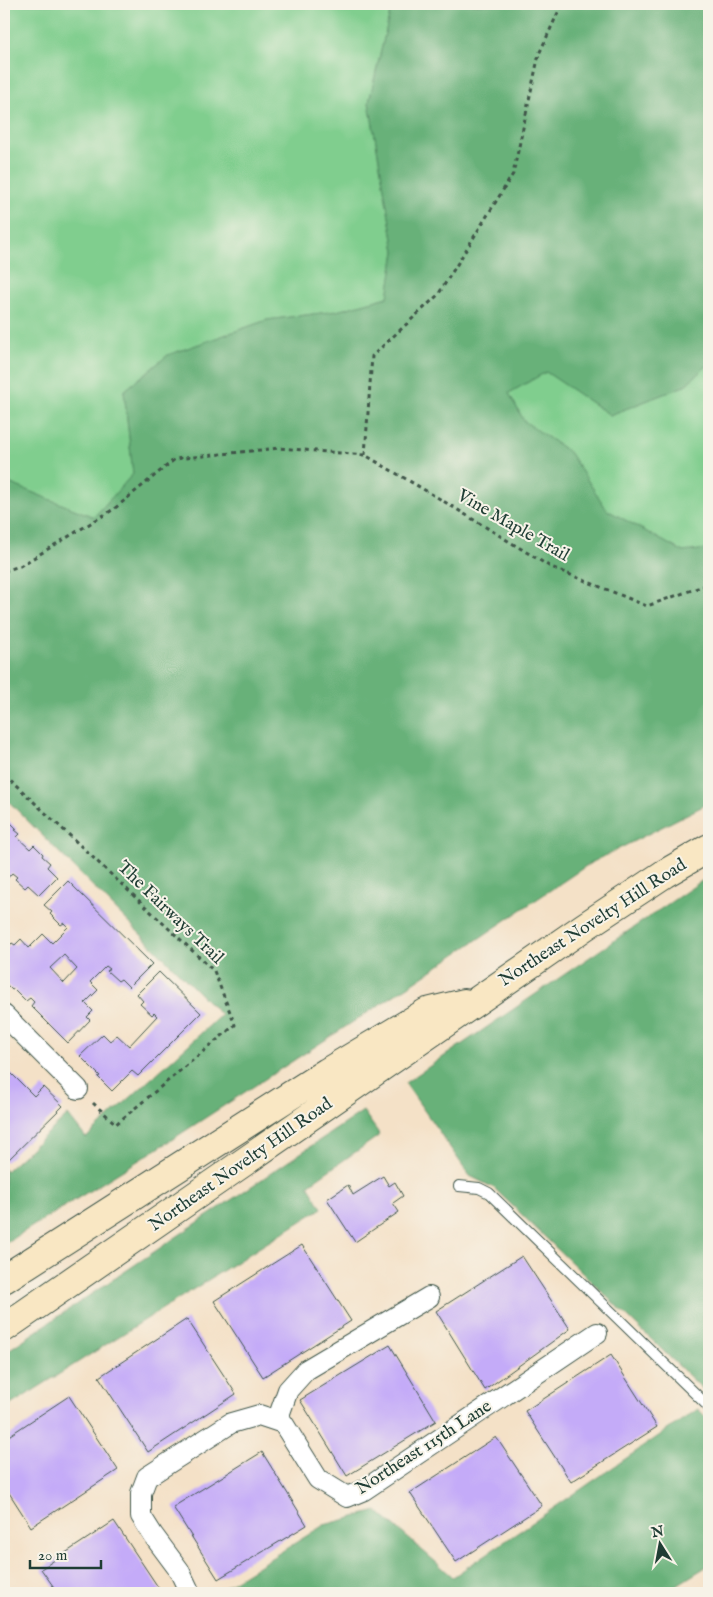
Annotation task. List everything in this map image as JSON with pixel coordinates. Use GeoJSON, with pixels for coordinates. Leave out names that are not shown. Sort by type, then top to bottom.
{"type":"FeatureCollection","features":[{"type":"Feature","properties":{"kind":"main road","name":"Northeast Novelty Hill Road"},"geometry":{"type":"LineString","coordinates":[[4,1328],[478,1000],[656,879],[709,848]]}},
{"type":"Feature","properties":{"kind":"main road","name":"Northeast Novelty Hill Road"},"geometry":{"type":"LineString","coordinates":[[4,1279],[327,1072],[427,1012],[478,1000]]}},
{"type":"Feature","properties":{"kind":"street"},"geometry":{"type":"LineString","coordinates":[[4,1016],[78,1089]]}},
{"type":"Feature","properties":{"kind":"street"},"geometry":{"type":"LineString","coordinates":[[190,1593],[180,1570],[141,1516],[141,1493],[148,1477],[231,1423],[259,1415],[276,1421],[288,1390],[306,1370],[429,1297]]}},
{"type":"Feature","properties":{"kind":"street","name":"Northeast 115th Lane"},"geometry":{"type":"LineString","coordinates":[[276,1421],[283,1423],[318,1479],[347,1497],[364,1490],[597,1334]]}},
{"type":"Feature","properties":{"kind":"lane"},"geometry":{"type":"LineString","coordinates":[[459,1186],[479,1188],[489,1193],[709,1407]]}},
{"type":"Feature","properties":{"kind":"path"},"geometry":{"type":"LineString","coordinates":[[4,571],[20,566],[114,509],[175,459],[278,448],[365,455],[372,356],[438,295],[513,174],[539,54],[562,4]]}},
{"type":"Feature","properties":{"kind":"path","name":"Vine Maple Trail"},"geometry":{"type":"LineString","coordinates":[[365,455],[549,566],[646,606],[709,584]]}},
{"type":"Feature","properties":{"kind":"path","name":"The Fairways Trail"},"geometry":{"type":"LineString","coordinates":[[4,774],[214,971],[235,1025],[116,1124],[78,1089]]}},
{"type":"Feature","properties":{"kind":"green space"},"geometry":{"type":"Polygon","coordinates":[[[4,4],[392,4],[369,102],[395,251],[388,297],[337,311],[267,320],[168,355],[124,391],[133,474],[94,517],[11,484],[4,474],[4,4]]]}},
{"type":"Feature","properties":{"kind":"green space"},"geometry":{"type":"Polygon","coordinates":[[[392,4],[709,4],[709,364],[684,386],[610,415],[546,372],[509,393],[524,421],[569,452],[607,510],[683,552],[709,549],[709,803],[589,864],[413,983],[165,1144],[4,1244],[4,1169],[6,1171],[68,1115],[86,1138],[221,1015],[4,797],[4,474],[11,484],[94,517],[133,474],[124,391],[168,355],[267,320],[337,311],[388,297],[395,251],[369,102],[392,4]]]}},
{"type":"Feature","properties":{"kind":"green space"},"geometry":{"type":"Polygon","coordinates":[[[709,364],[709,549],[683,552],[607,510],[569,452],[524,421],[509,393],[546,372],[610,415],[684,386],[709,364]]]}},
{"type":"Feature","properties":{"kind":"green space"},"geometry":{"type":"Polygon","coordinates":[[[709,876],[709,1395],[494,1188],[470,1176],[405,1083],[709,876]]]}},
{"type":"Feature","properties":{"kind":"green space"},"geometry":{"type":"Polygon","coordinates":[[[363,1111],[380,1135],[308,1185],[322,1208],[4,1409],[4,1353],[363,1111]]]}},
{"type":"Feature","properties":{"kind":"green space"},"geometry":{"type":"Polygon","coordinates":[[[698,1409],[709,1420],[709,1565],[664,1593],[215,1593],[324,1525],[377,1511],[453,1577],[698,1409]]]}},
{"type":"Feature","properties":{"kind":"building"},"geometry":{"type":"Polygon","coordinates":[[[4,816],[17,829],[15,830],[20,834],[17,837],[30,849],[34,845],[43,854],[42,856],[50,863],[47,867],[57,877],[39,895],[28,885],[25,888],[15,879],[17,877],[12,873],[4,882],[4,816]]]}},
{"type":"Feature","properties":{"kind":"building"},"geometry":{"type":"Polygon","coordinates":[[[68,881],[152,964],[129,987],[121,979],[118,981],[107,971],[110,969],[106,966],[90,982],[98,990],[85,1003],[93,1011],[87,1017],[90,1020],[68,1043],[31,1006],[34,1002],[30,998],[26,1001],[4,982],[4,951],[12,943],[15,945],[21,939],[29,948],[43,934],[52,943],[68,927],[64,923],[61,925],[50,914],[52,912],[44,905],[68,881]],[[64,955],[50,968],[64,983],[77,969],[64,955]]]}},
{"type":"Feature","properties":{"kind":"building"},"geometry":{"type":"Polygon","coordinates":[[[159,972],[201,1013],[138,1076],[132,1071],[112,1091],[80,1056],[103,1034],[110,1041],[117,1035],[129,1046],[157,1016],[154,1013],[152,1015],[140,1004],[143,1001],[137,994],[159,972]]]}},
{"type":"Feature","properties":{"kind":"building"},"geometry":{"type":"Polygon","coordinates":[[[10,1072],[34,1096],[43,1087],[63,1106],[6,1162],[4,1160],[4,1078],[10,1072]]]}},
{"type":"Feature","properties":{"kind":"building"},"geometry":{"type":"Polygon","coordinates":[[[383,1176],[389,1186],[395,1182],[403,1196],[393,1203],[399,1212],[355,1242],[327,1199],[348,1185],[353,1195],[383,1176]]]}},
{"type":"Feature","properties":{"kind":"building"},"geometry":{"type":"Polygon","coordinates":[[[302,1245],[351,1321],[263,1377],[214,1301],[302,1245]]]}},
{"type":"Feature","properties":{"kind":"building"},"geometry":{"type":"Polygon","coordinates":[[[522,1256],[570,1329],[485,1390],[436,1311],[522,1256]]]}},
{"type":"Feature","properties":{"kind":"building"},"geometry":{"type":"Polygon","coordinates":[[[187,1319],[236,1394],[148,1452],[99,1377],[187,1319]]]}},
{"type":"Feature","properties":{"kind":"building"},"geometry":{"type":"Polygon","coordinates":[[[390,1345],[436,1421],[347,1476],[300,1400],[390,1345]]]}},
{"type":"Feature","properties":{"kind":"building"},"geometry":{"type":"Polygon","coordinates":[[[611,1355],[657,1427],[571,1482],[525,1411],[611,1355]]]}},
{"type":"Feature","properties":{"kind":"building"},"geometry":{"type":"Polygon","coordinates":[[[69,1396],[118,1470],[31,1527],[4,1485],[4,1439],[69,1396]]]}},
{"type":"Feature","properties":{"kind":"building"},"geometry":{"type":"Polygon","coordinates":[[[496,1437],[542,1506],[456,1562],[410,1493],[496,1437]]]}},
{"type":"Feature","properties":{"kind":"building"},"geometry":{"type":"Polygon","coordinates":[[[262,1452],[307,1525],[218,1579],[173,1507],[262,1452]]]}},
{"type":"Feature","properties":{"kind":"building"},"geometry":{"type":"Polygon","coordinates":[[[114,1521],[162,1593],[58,1593],[41,1569],[114,1521]]]}}]}
